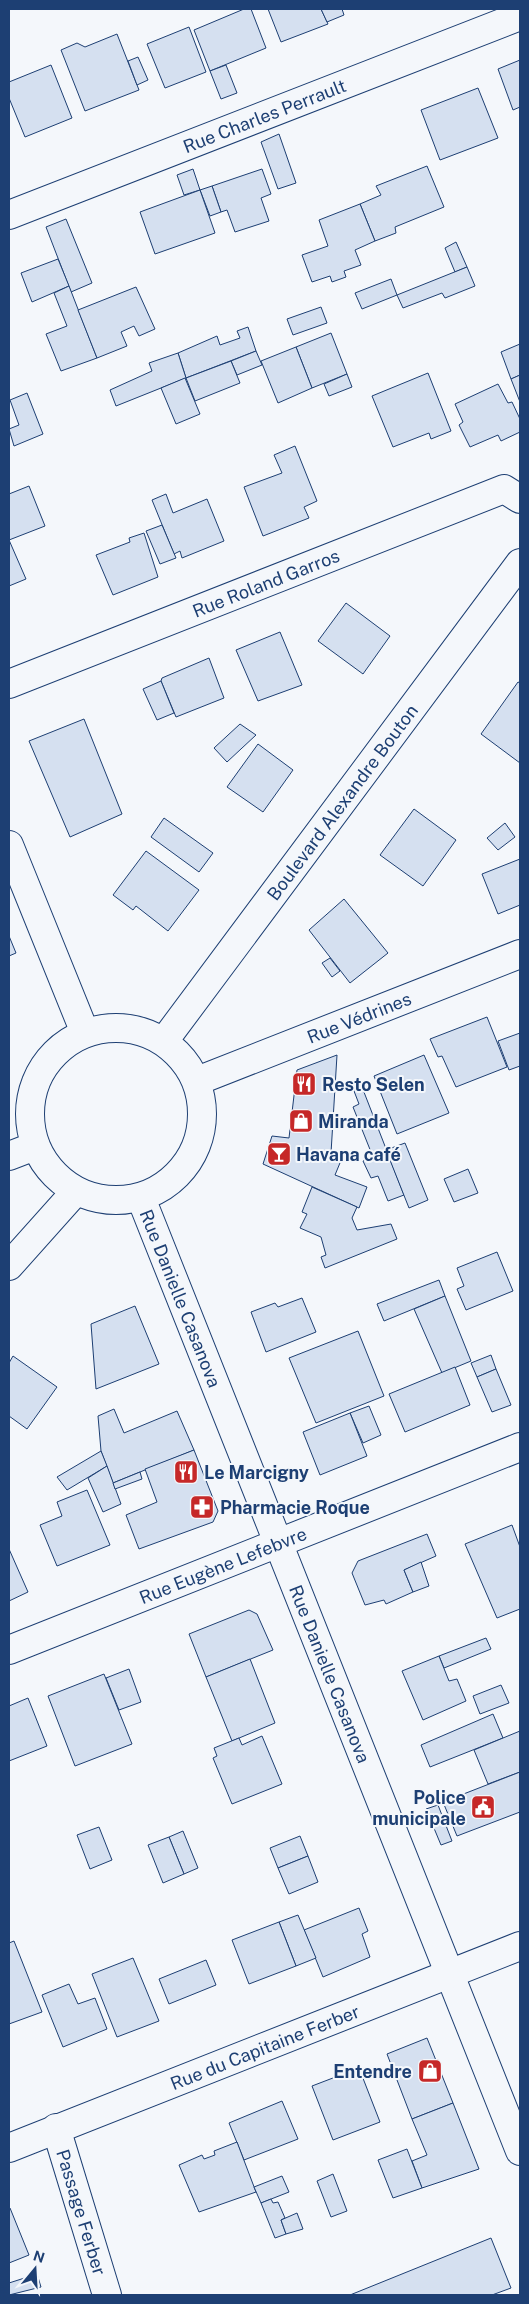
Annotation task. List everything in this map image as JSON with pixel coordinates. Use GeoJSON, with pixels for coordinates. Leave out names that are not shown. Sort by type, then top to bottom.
{"type":"FeatureCollection","features":[{"type":"Feature","properties":{"kind":"street","name":"Rue Charles Perrault"},"geometry":{"type":"LineString","coordinates":[[9,215],[520,16]]}},
{"type":"Feature","properties":{"kind":"street","name":"Rue Roland Garros"},"geometry":{"type":"LineString","coordinates":[[9,684],[504,488],[520,499]]}},
{"type":"Feature","properties":{"kind":"street","name":"Boulevard Alexandre Bouton"},"geometry":{"type":"LineString","coordinates":[[164,1041],[520,563]]}},
{"type":"Feature","properties":{"kind":"street"},"geometry":{"type":"LineString","coordinates":[[9,844],[84,1033]]}},
{"type":"Feature","properties":{"kind":"street","name":"Rue Védrines"},"geometry":{"type":"LineString","coordinates":[[197,1081],[520,954]]}},
{"type":"Feature","properties":{"kind":"street"},"geometry":{"type":"LineString","coordinates":[[105,1027],[125,1027],[146,1032],[164,1041],[183,1058],[197,1081],[203,1104],[202,1128],[194,1151],[182,1172],[163,1187],[141,1198],[119,1201],[97,1199],[76,1191],[52,1172],[36,1146],[29,1120],[32,1092],[43,1068],[60,1047],[84,1033],[105,1027]]}},
{"type":"Feature","properties":{"kind":"street"},"geometry":{"type":"LineString","coordinates":[[9,1156],[36,1146]]}},
{"type":"Feature","properties":{"kind":"street"},"geometry":{"type":"LineString","coordinates":[[9,1266],[76,1191]]}},
{"type":"Feature","properties":{"kind":"street","name":"Rue Danielle Casanova"},"geometry":{"type":"LineString","coordinates":[[141,1198],[452,1974],[520,2151]]}},
{"type":"Feature","properties":{"kind":"street","name":"Rue Eugène Lefebvre"},"geometry":{"type":"LineString","coordinates":[[9,1650],[520,1447]]}},
{"type":"Feature","properties":{"kind":"street","name":"Rue du Capitaine Ferber"},"geometry":{"type":"LineString","coordinates":[[9,2148],[520,1946]]}},
{"type":"Feature","properties":{"kind":"street","name":"Passage Ferber"},"geometry":{"type":"LineString","coordinates":[[56,2128],[108,2295]]}},
{"type":"Feature","properties":{"kind":"building"},"geometry":{"type":"Polygon","coordinates":[[[244,9],[251,9],[266,48],[210,71],[194,30],[244,9]]]}},
{"type":"Feature","properties":{"kind":"building"},"geometry":{"type":"Polygon","coordinates":[[[268,9],[321,9],[328,24],[281,42],[268,9]]]}},
{"type":"Feature","properties":{"kind":"building"},"geometry":{"type":"Polygon","coordinates":[[[321,9],[342,9],[344,15],[327,22],[321,9]]]}},
{"type":"Feature","properties":{"kind":"building"},"geometry":{"type":"Polygon","coordinates":[[[189,27],[206,72],[165,88],[147,44],[189,27]]]}},
{"type":"Feature","properties":{"kind":"building"},"geometry":{"type":"Polygon","coordinates":[[[117,34],[139,90],[85,111],[61,50],[77,43],[85,47],[117,34]]]}},
{"type":"Feature","properties":{"kind":"building"},"geometry":{"type":"Polygon","coordinates":[[[138,57],[148,80],[137,85],[128,61],[138,57]]]}},
{"type":"Feature","properties":{"kind":"building"},"geometry":{"type":"Polygon","coordinates":[[[520,60],[520,107],[513,110],[498,69],[520,60]]]}},
{"type":"Feature","properties":{"kind":"building"},"geometry":{"type":"Polygon","coordinates":[[[51,65],[72,118],[25,137],[9,98],[9,82],[51,65]]]}},
{"type":"Feature","properties":{"kind":"building"},"geometry":{"type":"Polygon","coordinates":[[[226,65],[237,93],[221,99],[210,71],[226,65]]]}},
{"type":"Feature","properties":{"kind":"building"},"geometry":{"type":"Polygon","coordinates":[[[478,88],[498,138],[440,160],[421,110],[478,88]]]}},
{"type":"Feature","properties":{"kind":"building"},"geometry":{"type":"Polygon","coordinates":[[[279,134],[296,183],[278,189],[261,142],[279,134]]]}},
{"type":"Feature","properties":{"kind":"building"},"geometry":{"type":"Polygon","coordinates":[[[427,166],[444,207],[395,227],[396,233],[375,241],[360,204],[381,195],[376,186],[427,166]]]}},
{"type":"Feature","properties":{"kind":"building"},"geometry":{"type":"Polygon","coordinates":[[[193,169],[200,190],[184,195],[177,175],[193,169]]]}},
{"type":"Feature","properties":{"kind":"building"},"geometry":{"type":"Polygon","coordinates":[[[262,169],[271,194],[261,198],[269,221],[235,232],[227,210],[221,212],[212,186],[262,169]]]}},
{"type":"Feature","properties":{"kind":"building"},"geometry":{"type":"Polygon","coordinates":[[[212,186],[221,212],[210,216],[200,190],[212,186]]]}},
{"type":"Feature","properties":{"kind":"building"},"geometry":{"type":"Polygon","coordinates":[[[200,190],[215,233],[155,254],[140,212],[200,190]]]}},
{"type":"Feature","properties":{"kind":"building"},"geometry":{"type":"Polygon","coordinates":[[[360,204],[375,241],[355,250],[361,265],[344,271],[346,277],[332,282],[330,276],[312,282],[302,255],[328,246],[319,220],[360,204]]]}},
{"type":"Feature","properties":{"kind":"building"},"geometry":{"type":"Polygon","coordinates":[[[66,219],[92,283],[71,292],[46,227],[66,219]]]}},
{"type":"Feature","properties":{"kind":"building"},"geometry":{"type":"Polygon","coordinates":[[[456,242],[467,267],[455,272],[445,248],[456,242]]]}},
{"type":"Feature","properties":{"kind":"building"},"geometry":{"type":"Polygon","coordinates":[[[58,259],[69,286],[32,302],[21,273],[58,259]]]}},
{"type":"Feature","properties":{"kind":"building"},"geometry":{"type":"Polygon","coordinates":[[[467,267],[475,286],[445,298],[442,293],[403,308],[397,295],[467,267]]]}},
{"type":"Feature","properties":{"kind":"building"},"geometry":{"type":"Polygon","coordinates":[[[391,279],[397,295],[362,309],[355,293],[391,279]]]}},
{"type":"Feature","properties":{"kind":"building"},"geometry":{"type":"Polygon","coordinates":[[[69,286],[97,358],[61,371],[46,334],[67,326],[54,293],[69,286]]]}},
{"type":"Feature","properties":{"kind":"building"},"geometry":{"type":"Polygon","coordinates":[[[136,287],[155,329],[139,336],[134,326],[121,332],[127,346],[97,358],[78,310],[136,287]]]}},
{"type":"Feature","properties":{"kind":"building"},"geometry":{"type":"Polygon","coordinates":[[[321,307],[327,323],[293,335],[287,319],[321,307]]]}},
{"type":"Feature","properties":{"kind":"building"},"geometry":{"type":"Polygon","coordinates":[[[248,327],[256,351],[186,378],[178,353],[217,336],[220,345],[240,338],[237,331],[248,327]]]}},
{"type":"Feature","properties":{"kind":"building"},"geometry":{"type":"Polygon","coordinates":[[[331,333],[347,374],[312,388],[296,347],[331,333]]]}},
{"type":"Feature","properties":{"kind":"building"},"geometry":{"type":"Polygon","coordinates":[[[520,344],[520,375],[511,379],[501,352],[520,344]]]}},
{"type":"Feature","properties":{"kind":"building"},"geometry":{"type":"Polygon","coordinates":[[[296,347],[312,388],[278,403],[261,361],[296,347]]]}},
{"type":"Feature","properties":{"kind":"building"},"geometry":{"type":"Polygon","coordinates":[[[256,351],[262,365],[237,375],[231,361],[256,351]]]}},
{"type":"Feature","properties":{"kind":"building"},"geometry":{"type":"Polygon","coordinates":[[[178,353],[186,378],[116,406],[110,390],[152,371],[149,363],[178,353]]]}},
{"type":"Feature","properties":{"kind":"building"},"geometry":{"type":"Polygon","coordinates":[[[231,361],[240,383],[195,401],[186,378],[231,361]]]}},
{"type":"Feature","properties":{"kind":"building"},"geometry":{"type":"Polygon","coordinates":[[[428,373],[451,431],[431,439],[429,433],[393,447],[372,396],[428,373]]]}},
{"type":"Feature","properties":{"kind":"building"},"geometry":{"type":"Polygon","coordinates":[[[347,374],[352,387],[329,396],[324,384],[347,374]]]}},
{"type":"Feature","properties":{"kind":"building"},"geometry":{"type":"Polygon","coordinates":[[[520,375],[520,402],[511,379],[520,375]]]}},
{"type":"Feature","properties":{"kind":"building"},"geometry":{"type":"Polygon","coordinates":[[[185,378],[200,414],[176,424],[161,388],[185,378]]]}},
{"type":"Feature","properties":{"kind":"building"},"geometry":{"type":"Polygon","coordinates":[[[498,384],[508,403],[512,402],[520,419],[520,432],[501,441],[498,435],[470,447],[459,425],[463,422],[455,404],[498,384]]]}},
{"type":"Feature","properties":{"kind":"building"},"geometry":{"type":"Polygon","coordinates":[[[27,393],[43,434],[14,446],[9,429],[19,425],[10,400],[27,393]]]}},
{"type":"Feature","properties":{"kind":"building"},"geometry":{"type":"Polygon","coordinates":[[[295,446],[317,501],[304,507],[309,518],[263,536],[244,487],[282,473],[274,455],[295,446]]]}},
{"type":"Feature","properties":{"kind":"building"},"geometry":{"type":"Polygon","coordinates":[[[29,486],[45,526],[9,540],[9,494],[29,486]]]}},
{"type":"Feature","properties":{"kind":"building"},"geometry":{"type":"Polygon","coordinates":[[[166,494],[173,513],[207,499],[224,541],[182,558],[180,551],[174,554],[152,500],[166,494]]]}},
{"type":"Feature","properties":{"kind":"building"},"geometry":{"type":"Polygon","coordinates":[[[162,525],[176,558],[160,564],[146,531],[162,525]]]}},
{"type":"Feature","properties":{"kind":"building"},"geometry":{"type":"Polygon","coordinates":[[[144,533],[158,577],[113,595],[96,555],[130,542],[129,538],[144,533]]]}},
{"type":"Feature","properties":{"kind":"building"},"geometry":{"type":"Polygon","coordinates":[[[9,540],[26,579],[9,586],[9,540]]]}},
{"type":"Feature","properties":{"kind":"building"},"geometry":{"type":"Polygon","coordinates":[[[346,603],[390,636],[363,674],[318,641],[346,603]]]}},
{"type":"Feature","properties":{"kind":"building"},"geometry":{"type":"Polygon","coordinates":[[[280,632],[302,685],[258,701],[236,650],[280,632]]]}},
{"type":"Feature","properties":{"kind":"building"},"geometry":{"type":"Polygon","coordinates":[[[209,658],[224,698],[176,717],[161,681],[162,678],[209,658]]]}},
{"type":"Feature","properties":{"kind":"building"},"geometry":{"type":"Polygon","coordinates":[[[161,681],[174,713],[157,720],[143,689],[161,681]]]}},
{"type":"Feature","properties":{"kind":"building"},"geometry":{"type":"Polygon","coordinates":[[[518,682],[520,683],[520,763],[481,734],[518,682]]]}},
{"type":"Feature","properties":{"kind":"building"},"geometry":{"type":"Polygon","coordinates":[[[84,719],[122,814],[70,837],[29,741],[84,719]]]}},
{"type":"Feature","properties":{"kind":"building"},"geometry":{"type":"Polygon","coordinates":[[[240,724],[256,735],[227,762],[214,748],[240,724]]]}},
{"type":"Feature","properties":{"kind":"building"},"geometry":{"type":"Polygon","coordinates":[[[258,744],[293,770],[263,812],[227,787],[258,744]]]}},
{"type":"Feature","properties":{"kind":"building"},"geometry":{"type":"Polygon","coordinates":[[[414,809],[456,840],[423,886],[380,855],[414,809]]]}},
{"type":"Feature","properties":{"kind":"building"},"geometry":{"type":"Polygon","coordinates":[[[164,818],[213,853],[199,872],[151,837],[164,818]]]}},
{"type":"Feature","properties":{"kind":"building"},"geometry":{"type":"Polygon","coordinates":[[[505,823],[515,837],[498,850],[487,838],[505,823]]]}},
{"type":"Feature","properties":{"kind":"building"},"geometry":{"type":"Polygon","coordinates":[[[146,851],[199,890],[168,931],[136,906],[133,910],[113,895],[146,851]]]}},
{"type":"Feature","properties":{"kind":"building"},"geometry":{"type":"Polygon","coordinates":[[[520,859],[520,905],[498,914],[482,874],[520,859]]]}},
{"type":"Feature","properties":{"kind":"building"},"geometry":{"type":"Polygon","coordinates":[[[344,899],[388,953],[350,983],[309,930],[344,899]]]}},
{"type":"Feature","properties":{"kind":"building"},"geometry":{"type":"Polygon","coordinates":[[[9,936],[16,953],[9,956],[9,936]]]}},
{"type":"Feature","properties":{"kind":"building"},"geometry":{"type":"Polygon","coordinates":[[[330,958],[340,971],[332,977],[322,963],[330,958]]]}},
{"type":"Feature","properties":{"kind":"building"},"geometry":{"type":"Polygon","coordinates":[[[487,1017],[507,1067],[456,1087],[442,1056],[438,1057],[430,1039],[487,1017]]]}},
{"type":"Feature","properties":{"kind":"building"},"geometry":{"type":"Polygon","coordinates":[[[520,1033],[520,1066],[509,1070],[498,1041],[520,1033]]]}},
{"type":"Feature","properties":{"kind":"building"},"geometry":{"type":"Polygon","coordinates":[[[337,1055],[331,1153],[342,1158],[335,1175],[367,1187],[359,1208],[263,1164],[272,1136],[289,1138],[297,1070],[337,1055]]]}},
{"type":"Feature","properties":{"kind":"building"},"geometry":{"type":"Polygon","coordinates":[[[424,1055],[449,1113],[397,1134],[374,1076],[424,1055]]]}},
{"type":"Feature","properties":{"kind":"building"},"geometry":{"type":"Polygon","coordinates":[[[362,1087],[404,1195],[388,1201],[378,1176],[371,1178],[363,1161],[373,1157],[353,1107],[359,1104],[354,1091],[362,1087]]]}},
{"type":"Feature","properties":{"kind":"building"},"geometry":{"type":"Polygon","coordinates":[[[405,1143],[428,1200],[409,1208],[386,1150],[405,1143]]]}},
{"type":"Feature","properties":{"kind":"building"},"geometry":{"type":"Polygon","coordinates":[[[468,1169],[478,1193],[454,1202],[444,1179],[468,1169]]]}},
{"type":"Feature","properties":{"kind":"building"},"geometry":{"type":"Polygon","coordinates":[[[312,1187],[357,1207],[352,1218],[357,1230],[391,1224],[397,1239],[325,1268],[321,1257],[326,1255],[321,1237],[300,1228],[307,1214],[302,1212],[312,1187]]]}},
{"type":"Feature","properties":{"kind":"building"},"geometry":{"type":"Polygon","coordinates":[[[497,1252],[513,1291],[466,1310],[457,1289],[464,1286],[457,1268],[497,1252]]]}},
{"type":"Feature","properties":{"kind":"building"},"geometry":{"type":"Polygon","coordinates":[[[439,1280],[445,1296],[384,1321],[377,1304],[439,1280]]]}},
{"type":"Feature","properties":{"kind":"building"},"geometry":{"type":"Polygon","coordinates":[[[445,1296],[471,1361],[442,1373],[414,1309],[445,1296]]]}},
{"type":"Feature","properties":{"kind":"building"},"geometry":{"type":"Polygon","coordinates":[[[302,1298],[316,1332],[266,1352],[251,1312],[275,1303],[278,1307],[302,1298]]]}},
{"type":"Feature","properties":{"kind":"building"},"geometry":{"type":"Polygon","coordinates":[[[135,1306],[159,1364],[96,1389],[91,1324],[135,1306]]]}},
{"type":"Feature","properties":{"kind":"building"},"geometry":{"type":"Polygon","coordinates":[[[358,1331],[384,1396],[316,1423],[289,1358],[358,1331]]]}},
{"type":"Feature","properties":{"kind":"building"},"geometry":{"type":"Polygon","coordinates":[[[491,1355],[496,1369],[477,1377],[471,1363],[491,1355]]]}},
{"type":"Feature","properties":{"kind":"building"},"geometry":{"type":"Polygon","coordinates":[[[13,1356],[57,1387],[27,1429],[9,1416],[9,1363],[13,1356]]]}},
{"type":"Feature","properties":{"kind":"building"},"geometry":{"type":"Polygon","coordinates":[[[455,1367],[470,1405],[405,1432],[389,1394],[455,1367]]]}},
{"type":"Feature","properties":{"kind":"building"},"geometry":{"type":"Polygon","coordinates":[[[496,1369],[511,1405],[492,1412],[477,1377],[496,1369]]]}},
{"type":"Feature","properties":{"kind":"building"},"geometry":{"type":"Polygon","coordinates":[[[369,1406],[381,1435],[363,1443],[350,1413],[369,1406]]]}},
{"type":"Feature","properties":{"kind":"building"},"geometry":{"type":"Polygon","coordinates":[[[114,1409],[124,1433],[177,1411],[194,1450],[113,1483],[101,1451],[98,1416],[114,1409]]]}},
{"type":"Feature","properties":{"kind":"building"},"geometry":{"type":"Polygon","coordinates":[[[350,1413],[367,1456],[320,1475],[303,1432],[350,1413]]]}},
{"type":"Feature","properties":{"kind":"building"},"geometry":{"type":"Polygon","coordinates":[[[194,1450],[218,1511],[213,1522],[139,1549],[126,1515],[157,1502],[145,1469],[194,1450]]]}},
{"type":"Feature","properties":{"kind":"building"},"geometry":{"type":"Polygon","coordinates":[[[101,1451],[107,1466],[67,1490],[57,1477],[101,1451]]]}},
{"type":"Feature","properties":{"kind":"building"},"geometry":{"type":"Polygon","coordinates":[[[107,1466],[121,1504],[103,1512],[88,1478],[107,1466]]]}},
{"type":"Feature","properties":{"kind":"building"},"geometry":{"type":"Polygon","coordinates":[[[140,1472],[142,1479],[115,1489],[113,1483],[140,1472]]]}},
{"type":"Feature","properties":{"kind":"building"},"geometry":{"type":"Polygon","coordinates":[[[87,1490],[110,1545],[57,1566],[40,1525],[62,1516],[57,1502],[87,1490]]]}},
{"type":"Feature","properties":{"kind":"building"},"geometry":{"type":"Polygon","coordinates":[[[512,1525],[520,1547],[520,1609],[497,1618],[465,1544],[512,1525]]]}},
{"type":"Feature","properties":{"kind":"building"},"geometry":{"type":"Polygon","coordinates":[[[427,1534],[436,1556],[404,1570],[413,1592],[386,1604],[384,1600],[365,1605],[352,1573],[358,1561],[427,1534]]]}},
{"type":"Feature","properties":{"kind":"building"},"geometry":{"type":"Polygon","coordinates":[[[9,1549],[28,1592],[9,1601],[9,1549]]]}},
{"type":"Feature","properties":{"kind":"building"},"geometry":{"type":"Polygon","coordinates":[[[421,1562],[429,1586],[413,1592],[404,1570],[421,1562]]]}},
{"type":"Feature","properties":{"kind":"building"},"geometry":{"type":"Polygon","coordinates":[[[249,1610],[257,1614],[273,1650],[206,1677],[189,1634],[249,1610]]]}},
{"type":"Feature","properties":{"kind":"building"},"geometry":{"type":"Polygon","coordinates":[[[486,1638],[491,1649],[444,1668],[439,1656],[486,1638]]]}},
{"type":"Feature","properties":{"kind":"building"},"geometry":{"type":"Polygon","coordinates":[[[439,1656],[449,1681],[457,1679],[466,1701],[423,1720],[402,1671],[439,1656]]]}},
{"type":"Feature","properties":{"kind":"building"},"geometry":{"type":"Polygon","coordinates":[[[250,1659],[275,1723],[232,1741],[206,1677],[250,1659]]]}},
{"type":"Feature","properties":{"kind":"building"},"geometry":{"type":"Polygon","coordinates":[[[129,1669],[141,1702],[119,1710],[106,1678],[129,1669]]]}},
{"type":"Feature","properties":{"kind":"building"},"geometry":{"type":"Polygon","coordinates":[[[104,1674],[132,1744],[75,1766],[48,1696],[104,1674]]]}},
{"type":"Feature","properties":{"kind":"building"},"geometry":{"type":"Polygon","coordinates":[[[501,1685],[509,1703],[480,1714],[473,1696],[501,1685]]]}},
{"type":"Feature","properties":{"kind":"building"},"geometry":{"type":"Polygon","coordinates":[[[28,1698],[47,1746],[9,1761],[9,1706],[28,1698]]]}},
{"type":"Feature","properties":{"kind":"building"},"geometry":{"type":"Polygon","coordinates":[[[493,1714],[503,1738],[430,1767],[421,1745],[493,1714]]]}},
{"type":"Feature","properties":{"kind":"building"},"geometry":{"type":"Polygon","coordinates":[[[520,1731],[520,1772],[488,1784],[474,1750],[520,1731]]]}},
{"type":"Feature","properties":{"kind":"building"},"geometry":{"type":"Polygon","coordinates":[[[262,1736],[282,1784],[232,1804],[213,1758],[217,1756],[214,1748],[239,1738],[242,1745],[262,1736]]]}},
{"type":"Feature","properties":{"kind":"building","name":"Police municipale"},"geometry":{"type":"Polygon","coordinates":[[[520,1772],[520,1812],[457,1836],[443,1802],[520,1772]]]}},
{"type":"Feature","properties":{"kind":"building"},"geometry":{"type":"Polygon","coordinates":[[[438,1805],[452,1841],[441,1845],[426,1809],[438,1805]]]}},
{"type":"Feature","properties":{"kind":"building"},"geometry":{"type":"Polygon","coordinates":[[[99,1827],[112,1860],[90,1869],[77,1835],[99,1827]]]}},
{"type":"Feature","properties":{"kind":"building"},"geometry":{"type":"Polygon","coordinates":[[[183,1831],[198,1868],[184,1874],[169,1837],[183,1831]]]}},
{"type":"Feature","properties":{"kind":"building"},"geometry":{"type":"Polygon","coordinates":[[[300,1836],[308,1856],[278,1868],[270,1848],[300,1836]]]}},
{"type":"Feature","properties":{"kind":"building"},"geometry":{"type":"Polygon","coordinates":[[[169,1837],[184,1874],[163,1883],[148,1845],[169,1837]]]}},
{"type":"Feature","properties":{"kind":"building"},"geometry":{"type":"Polygon","coordinates":[[[308,1856],[318,1882],[289,1894],[278,1868],[308,1856]]]}},
{"type":"Feature","properties":{"kind":"building"},"geometry":{"type":"Polygon","coordinates":[[[359,1908],[368,1931],[362,1934],[370,1957],[323,1977],[304,1930],[359,1908]]]}},
{"type":"Feature","properties":{"kind":"building"},"geometry":{"type":"Polygon","coordinates":[[[298,1915],[316,1958],[296,1966],[279,1922],[298,1915]]]}},
{"type":"Feature","properties":{"kind":"building"},"geometry":{"type":"Polygon","coordinates":[[[279,1922],[296,1966],[249,1984],[232,1940],[279,1922]]]}},
{"type":"Feature","properties":{"kind":"building"},"geometry":{"type":"Polygon","coordinates":[[[14,1941],[42,2012],[9,2024],[9,1943],[14,1941]]]}},
{"type":"Feature","properties":{"kind":"building"},"geometry":{"type":"Polygon","coordinates":[[[133,1958],[159,2021],[117,2037],[92,1974],[133,1958]]]}},
{"type":"Feature","properties":{"kind":"building"},"geometry":{"type":"Polygon","coordinates":[[[206,1960],[216,1985],[169,2004],[159,1979],[206,1960]]]}},
{"type":"Feature","properties":{"kind":"building"},"geometry":{"type":"Polygon","coordinates":[[[69,1984],[78,2004],[95,1998],[107,2029],[63,2047],[42,1995],[69,1984]]]}},
{"type":"Feature","properties":{"kind":"building"},"geometry":{"type":"Polygon","coordinates":[[[427,2038],[453,2103],[412,2119],[387,2054],[427,2038]]]}},
{"type":"Feature","properties":{"kind":"building"},"geometry":{"type":"Polygon","coordinates":[[[359,2068],[380,2122],[333,2140],[312,2086],[359,2068]]]}},
{"type":"Feature","properties":{"kind":"building"},"geometry":{"type":"Polygon","coordinates":[[[282,2101],[298,2139],[244,2160],[229,2123],[282,2101]]]}},
{"type":"Feature","properties":{"kind":"building"},"geometry":{"type":"Polygon","coordinates":[[[453,2103],[479,2169],[422,2188],[412,2161],[427,2155],[412,2119],[453,2103]]]}},
{"type":"Feature","properties":{"kind":"building"},"geometry":{"type":"Polygon","coordinates":[[[237,2142],[256,2192],[199,2212],[179,2165],[202,2155],[204,2159],[215,2155],[214,2151],[237,2142]]]}},
{"type":"Feature","properties":{"kind":"building"},"geometry":{"type":"Polygon","coordinates":[[[407,2149],[422,2188],[393,2198],[378,2160],[407,2149]]]}},
{"type":"Feature","properties":{"kind":"building"},"geometry":{"type":"Polygon","coordinates":[[[333,2174],[347,2211],[331,2217],[317,2181],[333,2174]]]}},
{"type":"Feature","properties":{"kind":"building"},"geometry":{"type":"Polygon","coordinates":[[[282,2176],[289,2192],[261,2203],[254,2187],[282,2176]]]}},
{"type":"Feature","properties":{"kind":"building"},"geometry":{"type":"Polygon","coordinates":[[[271,2199],[273,2203],[278,2202],[285,2218],[281,2220],[286,2234],[275,2238],[261,2203],[271,2199]]]}},
{"type":"Feature","properties":{"kind":"building"},"geometry":{"type":"Polygon","coordinates":[[[9,2209],[29,2255],[9,2263],[9,2209]]]}},
{"type":"Feature","properties":{"kind":"building"},"geometry":{"type":"Polygon","coordinates":[[[297,2213],[303,2229],[286,2234],[281,2220],[297,2213]]]}},
{"type":"Feature","properties":{"kind":"building"},"geometry":{"type":"Polygon","coordinates":[[[491,2238],[511,2288],[492,2295],[350,2295],[491,2238]]]}},
{"type":"Feature","properties":{"kind":"building"},"geometry":{"type":"Polygon","coordinates":[[[37,2274],[41,2287],[9,2295],[9,2283],[37,2274]]]}},
{"type":"Feature","properties":{"kind":"place","name":"Resto Selen"},"geometry":{"type":"Point","coordinates":[304,1084]}},
{"type":"Feature","properties":{"kind":"place","name":"Miranda"},"geometry":{"type":"Point","coordinates":[301,1121]}},
{"type":"Feature","properties":{"kind":"place","name":"Havana café"},"geometry":{"type":"Point","coordinates":[279,1154]}},
{"type":"Feature","properties":{"kind":"place","name":"Le Marcigny"},"geometry":{"type":"Point","coordinates":[186,1472]}},
{"type":"Feature","properties":{"kind":"place","name":"Pharmacie Roque"},"geometry":{"type":"Point","coordinates":[202,1507]}},
{"type":"Feature","properties":{"kind":"place","name":"Police municipale"},"geometry":{"type":"Point","coordinates":[483,1807]}},
{"type":"Feature","properties":{"kind":"place","name":"Entendre"},"geometry":{"type":"Point","coordinates":[430,2071]}}]}
